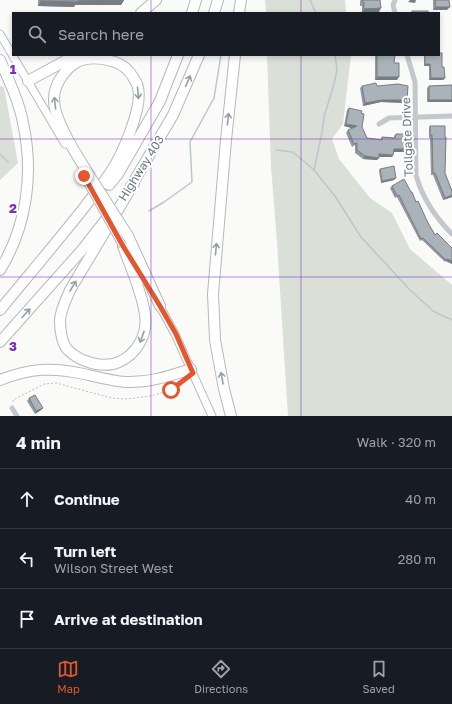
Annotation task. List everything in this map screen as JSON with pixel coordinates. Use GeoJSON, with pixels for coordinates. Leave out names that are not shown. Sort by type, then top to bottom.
{"type":"FeatureCollection","features":[{"type":"Feature","properties":{"kind":"highway"},"geometry":{"type":"LineString","coordinates":[[142,12],[156,0]]}},
{"type":"Feature","properties":{"kind":"highway"},"geometry":{"type":"LineString","coordinates":[[192,12],[196,0]]}},
{"type":"Feature","properties":{"kind":"highway"},"geometry":{"type":"LineString","coordinates":[[214,12],[218,0]]}},
{"type":"Feature","properties":{"kind":"highway"},"geometry":{"type":"LineString","coordinates":[[240,12],[241,0]]}},
{"type":"Feature","properties":{"kind":"highway"},"geometry":{"type":"LineString","coordinates":[[28,81],[74,56]]}},
{"type":"Feature","properties":{"kind":"highway","name":"Highway 403"},"geometry":{"type":"LineString","coordinates":[[0,310],[70,235],[118,174],[160,101],[178,56]]}},
{"type":"Feature","properties":{"kind":"highway","name":"Highway 403"},"geometry":{"type":"LineString","coordinates":[[0,342],[82,250],[134,182],[173,115],[199,56]]}},
{"type":"Feature","properties":{"kind":"highway"},"geometry":{"type":"LineString","coordinates":[[231,416],[224,389],[215,340],[213,294],[235,56]]}},
{"type":"Feature","properties":{"kind":"highway"},"geometry":{"type":"LineString","coordinates":[[0,310],[62,235],[111,172],[119,158],[133,123],[139,102],[138,88],[130,72],[121,64],[96,58],[84,58],[64,73],[56,86],[54,99],[56,112],[86,176],[128,236],[160,306]]}},
{"type":"Feature","properties":{"kind":"highway"},"geometry":{"type":"LineString","coordinates":[[0,60],[14,92],[23,123],[28,152],[29,181],[25,207],[16,238],[0,270]]}},
{"type":"Feature","properties":{"kind":"highway"},"geometry":{"type":"LineString","coordinates":[[123,246],[142,299],[145,316],[145,327],[142,340],[135,351],[119,362],[111,364],[93,364],[79,358],[68,350],[62,335],[60,320],[63,306],[70,290],[134,182]]}},
{"type":"Feature","properties":{"kind":"highway"},"geometry":{"type":"LineString","coordinates":[[0,380],[28,371],[44,369],[64,370],[124,382],[147,382],[192,371]]}},
{"type":"Feature","properties":{"kind":"main road"},"geometry":{"type":"LineString","coordinates":[[0,34],[12,54]]}},
{"type":"Feature","properties":{"kind":"main road"},"geometry":{"type":"LineString","coordinates":[[13,56],[86,176],[123,246],[176,334],[212,416]]}},
{"type":"Feature","properties":{"kind":"street"},"geometry":{"type":"LineString","coordinates":[[395,0],[393,5],[395,12]]}},
{"type":"Feature","properties":{"kind":"street","name":"Tollgate Drive"},"geometry":{"type":"LineString","coordinates":[[407,56],[415,82],[416,170],[418,182],[437,217],[452,234]]}},
{"type":"Feature","properties":{"kind":"street"},"geometry":{"type":"LineString","coordinates":[[379,124],[389,118],[452,116]]}},
{"type":"Feature","properties":{"kind":"street"},"geometry":{"type":"LineString","coordinates":[[12,408],[17,416]]}},
{"type":"Feature","properties":{"kind":"path"},"geometry":{"type":"LineString","coordinates":[[12,408],[13,400],[48,383],[56,383],[112,398],[126,399],[151,396],[171,390],[192,371]]}},
{"type":"Feature","properties":{"kind":"shaded area"},"geometry":{"type":"Polygon","coordinates":[[[265,0],[345,0],[346,12],[266,12],[265,0]]]}},
{"type":"Feature","properties":{"kind":"shaded area"},"geometry":{"type":"Polygon","coordinates":[[[267,56],[351,56],[343,124],[332,139],[339,159],[370,198],[392,213],[410,249],[452,285],[452,416],[288,416],[271,167],[267,56]]]}},
{"type":"Feature","properties":{"kind":"shaded area"},"geometry":{"type":"Polygon","coordinates":[[[0,86],[4,87],[18,163],[0,180],[0,86]]]}},
{"type":"Feature","properties":{"kind":"building"},"geometry":{"type":"Polygon","coordinates":[[[41,0],[124,0],[78,2],[41,0]]]}},
{"type":"Feature","properties":{"kind":"building"},"geometry":{"type":"Polygon","coordinates":[[[362,0],[380,0],[381,8],[364,9],[364,2],[362,0]]]}},
{"type":"Feature","properties":{"kind":"building"},"geometry":{"type":"Polygon","coordinates":[[[435,0],[449,0],[450,7],[436,7],[435,0]]]}},
{"type":"Feature","properties":{"kind":"building"},"geometry":{"type":"Polygon","coordinates":[[[412,11],[428,11],[428,12],[412,11]]]}},
{"type":"Feature","properties":{"kind":"building"},"geometry":{"type":"Polygon","coordinates":[[[440,53],[442,53],[442,67],[444,67],[445,78],[431,78],[430,64],[425,64],[425,56],[440,56],[440,53]]]}},
{"type":"Feature","properties":{"kind":"building"},"geometry":{"type":"Polygon","coordinates":[[[377,56],[395,56],[394,63],[399,63],[399,77],[377,77],[377,56]]]}},
{"type":"Feature","properties":{"kind":"building"},"geometry":{"type":"Polygon","coordinates":[[[376,83],[377,86],[398,84],[408,86],[407,100],[382,100],[365,103],[362,86],[376,83]]]}},
{"type":"Feature","properties":{"kind":"building"},"geometry":{"type":"Polygon","coordinates":[[[452,85],[452,100],[429,100],[429,86],[452,85]]]}},
{"type":"Feature","properties":{"kind":"building"},"geometry":{"type":"Polygon","coordinates":[[[349,108],[362,111],[361,113],[364,114],[362,127],[367,138],[382,140],[382,137],[395,138],[396,134],[408,134],[407,149],[394,149],[393,155],[379,154],[379,158],[365,156],[357,150],[357,143],[354,144],[348,130],[357,126],[346,124],[349,108]]]}},
{"type":"Feature","properties":{"kind":"building"},"geometry":{"type":"Polygon","coordinates":[[[430,126],[445,126],[445,173],[452,191],[452,195],[445,198],[435,173],[433,173],[432,135],[430,135],[430,126]]]}},
{"type":"Feature","properties":{"kind":"building"},"geometry":{"type":"Polygon","coordinates":[[[394,166],[396,178],[382,181],[380,169],[394,166]]]}},
{"type":"Feature","properties":{"kind":"building"},"geometry":{"type":"Polygon","coordinates":[[[404,179],[416,202],[418,201],[435,235],[437,233],[452,248],[452,261],[446,260],[423,238],[421,239],[399,195],[397,196],[392,186],[404,179]]]}},
{"type":"Feature","properties":{"kind":"building"},"geometry":{"type":"Polygon","coordinates":[[[35,395],[43,408],[36,411],[29,398],[35,395]]]}},
{"type":"Feature","properties":{"kind":"waterway"},"geometry":{"type":"LineString","coordinates":[[310,0],[316,12]]}},
{"type":"Feature","properties":{"kind":"waterway"},"geometry":{"type":"LineString","coordinates":[[149,211],[192,182],[190,142],[214,98],[221,56]]}},
{"type":"Feature","properties":{"kind":"waterway"},"geometry":{"type":"LineString","coordinates":[[314,170],[324,117],[337,70],[335,56]]}},
{"type":"Feature","properties":{"kind":"waterway"},"geometry":{"type":"LineString","coordinates":[[276,150],[293,152],[314,170],[335,196],[361,237],[409,289],[433,311],[452,320]]}},
{"type":"Feature","properties":{"kind":"waterway"},"geometry":{"type":"LineString","coordinates":[[0,154],[8,162]]}},
{"type":"Feature","properties":{"kind":"route"},"geometry":{"type":"LineString","coordinates":[[84,176],[99,205],[176,334],[193,373],[171,390]]}}]}
